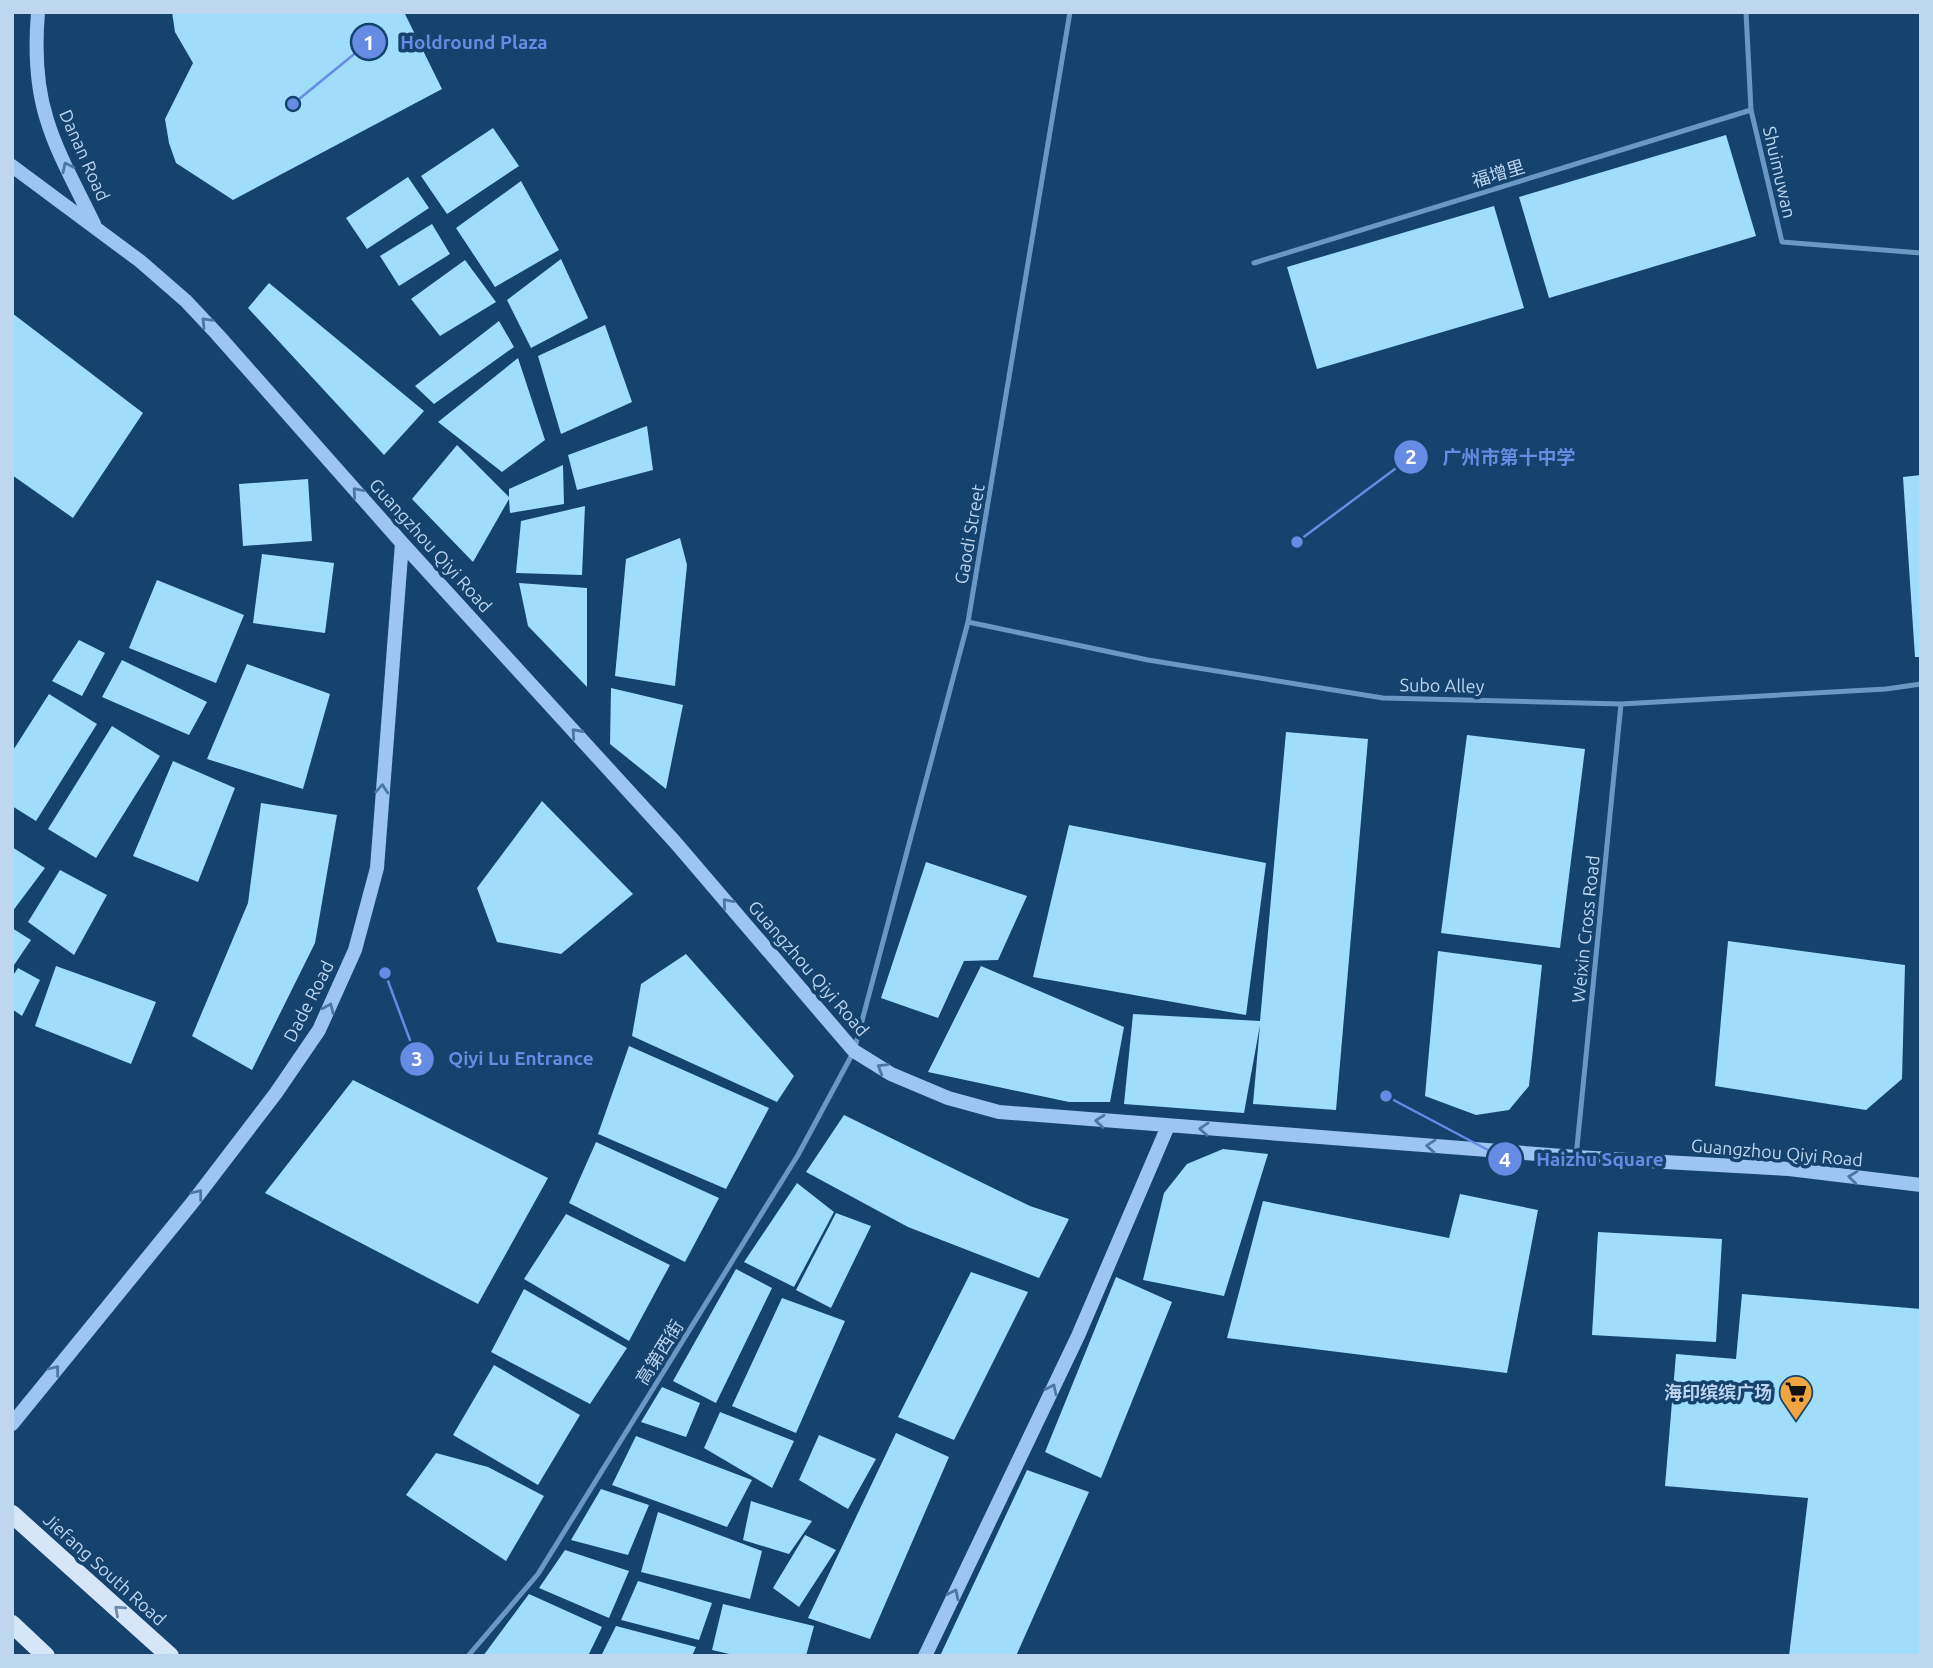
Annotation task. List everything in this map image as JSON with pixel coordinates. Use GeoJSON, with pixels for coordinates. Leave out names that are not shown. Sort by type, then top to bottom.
{"type":"FeatureCollection","features":[{"type":"Feature","properties":{"kind":"main road","name":"Danan Road"},"geometry":{"type":"LineString","coordinates":[[37,12],[37,64],[47,121],[96,229]]}},
{"type":"Feature","properties":{"kind":"main road","name":"Guangzhou Qiyi Road"},"geometry":{"type":"LineString","coordinates":[[12,166],[140,261],[186,301],[675,842],[854,1051],[891,1074],[948,1098],[999,1112],[1576,1157],[1789,1169],[1921,1185]]}},
{"type":"Feature","properties":{"kind":"main road","name":"Dade Road"},"geometry":{"type":"LineString","coordinates":[[12,1424],[192,1203],[276,1093],[319,1030],[345,973],[355,950],[377,868],[402,543]]}},
{"type":"Feature","properties":{"kind":"main road"},"geometry":{"type":"LineString","coordinates":[[925,1656],[1077,1336],[1168,1126]]}},
{"type":"Feature","properties":{"kind":"main road","name":"Jiefang South Road"},"geometry":{"type":"LineString","coordinates":[[12,1514],[170,1656]]}},
{"type":"Feature","properties":{"kind":"main road"},"geometry":{"type":"LineString","coordinates":[[12,1624],[46,1656]]}},
{"type":"Feature","properties":{"kind":"lane","name":"Gaodi Street"},"geometry":{"type":"LineString","coordinates":[[854,1051],[968,622],[1070,12]]}},
{"type":"Feature","properties":{"kind":"lane","name":"Shuimuwan"},"geometry":{"type":"LineString","coordinates":[[1746,12],[1751,110],[1782,242],[1921,253]]}},
{"type":"Feature","properties":{"kind":"lane","name":"福增里"},"geometry":{"type":"LineString","coordinates":[[1254,263],[1751,110]]}},
{"type":"Feature","properties":{"kind":"lane","name":"Subo Alley"},"geometry":{"type":"LineString","coordinates":[[968,622],[1148,660],[1383,698],[1621,704],[1886,690],[1921,684]]}},
{"type":"Feature","properties":{"kind":"lane","name":"Weixin Cross Road"},"geometry":{"type":"LineString","coordinates":[[1576,1157],[1621,704]]}},
{"type":"Feature","properties":{"kind":"lane","name":"高第西街"},"geometry":{"type":"LineString","coordinates":[[468,1656],[538,1574],[798,1155],[854,1051]]}},
{"type":"Feature","properties":{"kind":"building"},"geometry":{"type":"Polygon","coordinates":[[[172,12],[404,12],[442,89],[233,200],[176,163],[169,143],[165,119],[193,63],[175,32],[172,12]]]}},
{"type":"Feature","properties":{"kind":"building"},"geometry":{"type":"Polygon","coordinates":[[[493,128],[519,166],[447,214],[421,176],[493,128]]]}},
{"type":"Feature","properties":{"kind":"building"},"geometry":{"type":"Polygon","coordinates":[[[1726,135],[1756,236],[1549,298],[1519,197],[1726,135]]]}},
{"type":"Feature","properties":{"kind":"building"},"geometry":{"type":"Polygon","coordinates":[[[408,177],[429,208],[367,249],[346,218],[408,177]]]}},
{"type":"Feature","properties":{"kind":"building"},"geometry":{"type":"Polygon","coordinates":[[[521,181],[559,250],[495,287],[456,228],[521,181]]]}},
{"type":"Feature","properties":{"kind":"building"},"geometry":{"type":"Polygon","coordinates":[[[1494,206],[1524,308],[1317,369],[1287,267],[1494,206]]]}},
{"type":"Feature","properties":{"kind":"building"},"geometry":{"type":"Polygon","coordinates":[[[432,224],[450,254],[399,286],[380,256],[432,224]]]}},
{"type":"Feature","properties":{"kind":"building"},"geometry":{"type":"Polygon","coordinates":[[[561,259],[588,318],[531,348],[507,300],[561,259]]]}},
{"type":"Feature","properties":{"kind":"building"},"geometry":{"type":"Polygon","coordinates":[[[465,260],[496,302],[440,336],[411,299],[465,260]]]}},
{"type":"Feature","properties":{"kind":"building"},"geometry":{"type":"Polygon","coordinates":[[[269,283],[424,411],[384,455],[248,308],[269,283]]]}},
{"type":"Feature","properties":{"kind":"building"},"geometry":{"type":"Polygon","coordinates":[[[12,313],[143,413],[73,518],[12,475],[12,313]]]}},
{"type":"Feature","properties":{"kind":"building"},"geometry":{"type":"Polygon","coordinates":[[[499,321],[514,347],[434,404],[415,386],[499,321]]]}},
{"type":"Feature","properties":{"kind":"building"},"geometry":{"type":"Polygon","coordinates":[[[605,325],[632,402],[561,434],[538,356],[605,325]]]}},
{"type":"Feature","properties":{"kind":"building"},"geometry":{"type":"Polygon","coordinates":[[[518,358],[545,440],[502,472],[438,422],[518,358]]]}},
{"type":"Feature","properties":{"kind":"building"},"geometry":{"type":"Polygon","coordinates":[[[647,426],[653,470],[577,490],[568,455],[647,426]]]}},
{"type":"Feature","properties":{"kind":"building"},"geometry":{"type":"Polygon","coordinates":[[[457,445],[509,497],[509,489],[563,465],[564,504],[510,513],[509,499],[473,562],[412,499],[457,445]]]}},
{"type":"Feature","properties":{"kind":"building"},"geometry":{"type":"Polygon","coordinates":[[[1921,475],[1921,657],[1915,657],[1903,477],[1921,475]]]}},
{"type":"Feature","properties":{"kind":"building"},"geometry":{"type":"Polygon","coordinates":[[[308,479],[312,541],[243,546],[239,484],[308,479]]]}},
{"type":"Feature","properties":{"kind":"building"},"geometry":{"type":"Polygon","coordinates":[[[585,506],[582,575],[516,573],[521,521],[585,506]]]}},
{"type":"Feature","properties":{"kind":"building"},"geometry":{"type":"Polygon","coordinates":[[[680,538],[687,565],[675,686],[615,676],[626,559],[680,538]]]}},
{"type":"Feature","properties":{"kind":"building"},"geometry":{"type":"Polygon","coordinates":[[[262,554],[334,563],[325,633],[253,623],[262,554]]]}},
{"type":"Feature","properties":{"kind":"building"},"geometry":{"type":"Polygon","coordinates":[[[157,580],[244,615],[216,683],[129,648],[157,580]]]}},
{"type":"Feature","properties":{"kind":"building"},"geometry":{"type":"Polygon","coordinates":[[[519,583],[587,588],[587,687],[528,626],[519,583]]]}},
{"type":"Feature","properties":{"kind":"building"},"geometry":{"type":"Polygon","coordinates":[[[79,640],[105,653],[82,696],[52,681],[79,640]]]}},
{"type":"Feature","properties":{"kind":"building"},"geometry":{"type":"Polygon","coordinates":[[[122,660],[207,702],[189,735],[102,697],[122,660]]]}},
{"type":"Feature","properties":{"kind":"building"},"geometry":{"type":"Polygon","coordinates":[[[247,664],[330,694],[303,789],[207,759],[247,664]]]}},
{"type":"Feature","properties":{"kind":"building"},"geometry":{"type":"Polygon","coordinates":[[[611,688],[683,705],[666,789],[610,744],[611,688]]]}},
{"type":"Feature","properties":{"kind":"building"},"geometry":{"type":"Polygon","coordinates":[[[49,694],[97,724],[36,821],[12,806],[12,752],[49,694]]]}},
{"type":"Feature","properties":{"kind":"building"},"geometry":{"type":"Polygon","coordinates":[[[112,726],[160,756],[96,858],[48,829],[112,726]]]}},
{"type":"Feature","properties":{"kind":"building"},"geometry":{"type":"Polygon","coordinates":[[[1286,732],[1368,739],[1336,1110],[1253,1104],[1260,1025],[1244,1113],[1124,1104],[1133,1014],[1260,1021],[1286,732]]]}},
{"type":"Feature","properties":{"kind":"building"},"geometry":{"type":"Polygon","coordinates":[[[1467,735],[1585,749],[1560,948],[1441,933],[1467,735]]]}},
{"type":"Feature","properties":{"kind":"building"},"geometry":{"type":"Polygon","coordinates":[[[173,761],[235,788],[198,882],[133,856],[173,761]]]}},
{"type":"Feature","properties":{"kind":"building"},"geometry":{"type":"Polygon","coordinates":[[[542,801],[633,894],[561,954],[497,942],[477,888],[542,801]]]}},
{"type":"Feature","properties":{"kind":"building"},"geometry":{"type":"Polygon","coordinates":[[[261,803],[337,815],[315,943],[252,1070],[192,1036],[248,903],[261,803]]]}},
{"type":"Feature","properties":{"kind":"building"},"geometry":{"type":"Polygon","coordinates":[[[1069,825],[1266,863],[1246,1015],[1033,977],[1069,825]]]}},
{"type":"Feature","properties":{"kind":"building"},"geometry":{"type":"Polygon","coordinates":[[[12,847],[45,868],[12,912],[12,847]]]}},
{"type":"Feature","properties":{"kind":"building"},"geometry":{"type":"Polygon","coordinates":[[[926,862],[1027,896],[998,960],[964,961],[938,1018],[881,998],[926,862]]]}},
{"type":"Feature","properties":{"kind":"building"},"geometry":{"type":"Polygon","coordinates":[[[60,870],[107,895],[74,955],[28,922],[60,870]]]}},
{"type":"Feature","properties":{"kind":"building"},"geometry":{"type":"Polygon","coordinates":[[[12,928],[31,940],[12,968],[12,928]]]}},
{"type":"Feature","properties":{"kind":"building"},"geometry":{"type":"Polygon","coordinates":[[[1728,941],[1905,965],[1902,1079],[1866,1110],[1715,1086],[1728,941]]]}},
{"type":"Feature","properties":{"kind":"building"},"geometry":{"type":"Polygon","coordinates":[[[1438,951],[1542,965],[1529,1086],[1509,1110],[1476,1115],[1425,1096],[1438,951]]]}},
{"type":"Feature","properties":{"kind":"building"},"geometry":{"type":"Polygon","coordinates":[[[686,954],[794,1076],[777,1102],[632,1036],[641,984],[686,954]]]}},
{"type":"Feature","properties":{"kind":"building"},"geometry":{"type":"Polygon","coordinates":[[[56,966],[156,1002],[131,1064],[35,1026],[56,966]]]}},
{"type":"Feature","properties":{"kind":"building"},"geometry":{"type":"Polygon","coordinates":[[[981,966],[1124,1027],[1110,1102],[1069,1102],[928,1072],[981,966]]]}},
{"type":"Feature","properties":{"kind":"building"},"geometry":{"type":"Polygon","coordinates":[[[18,968],[40,980],[22,1016],[12,1009],[12,977],[18,968]]]}},
{"type":"Feature","properties":{"kind":"building"},"geometry":{"type":"Polygon","coordinates":[[[629,1046],[769,1108],[726,1189],[598,1134],[629,1046]]]}},
{"type":"Feature","properties":{"kind":"building"},"geometry":{"type":"Polygon","coordinates":[[[353,1080],[548,1178],[478,1304],[265,1193],[353,1080]]]}},
{"type":"Feature","properties":{"kind":"building"},"geometry":{"type":"Polygon","coordinates":[[[844,1115],[1030,1206],[1069,1219],[1039,1278],[908,1227],[806,1172],[844,1115]]]}},
{"type":"Feature","properties":{"kind":"building"},"geometry":{"type":"Polygon","coordinates":[[[596,1142],[719,1198],[685,1262],[569,1203],[596,1142]]]}},
{"type":"Feature","properties":{"kind":"building"},"geometry":{"type":"Polygon","coordinates":[[[1223,1149],[1268,1154],[1224,1296],[1143,1280],[1164,1193],[1187,1164],[1223,1149]]]}},
{"type":"Feature","properties":{"kind":"building"},"geometry":{"type":"Polygon","coordinates":[[[797,1183],[834,1212],[794,1287],[744,1262],[797,1183]]]}},
{"type":"Feature","properties":{"kind":"building"},"geometry":{"type":"Polygon","coordinates":[[[1460,1194],[1538,1210],[1507,1373],[1227,1338],[1263,1201],[1449,1238],[1460,1194]]]}},
{"type":"Feature","properties":{"kind":"building"},"geometry":{"type":"Polygon","coordinates":[[[836,1213],[871,1226],[831,1308],[796,1290],[836,1213]]]}},
{"type":"Feature","properties":{"kind":"building"},"geometry":{"type":"Polygon","coordinates":[[[566,1214],[670,1265],[629,1341],[524,1279],[566,1214]]]}},
{"type":"Feature","properties":{"kind":"building"},"geometry":{"type":"Polygon","coordinates":[[[1598,1232],[1722,1239],[1716,1342],[1592,1335],[1598,1232]]]}},
{"type":"Feature","properties":{"kind":"building"},"geometry":{"type":"Polygon","coordinates":[[[736,1269],[772,1288],[716,1403],[673,1381],[736,1269]]]}},
{"type":"Feature","properties":{"kind":"building"},"geometry":{"type":"Polygon","coordinates":[[[971,1272],[1028,1292],[954,1440],[898,1417],[971,1272]]]}},
{"type":"Feature","properties":{"kind":"building"},"geometry":{"type":"Polygon","coordinates":[[[1116,1277],[1172,1302],[1101,1478],[1045,1452],[1116,1277]]]}},
{"type":"Feature","properties":{"kind":"building"},"geometry":{"type":"Polygon","coordinates":[[[524,1289],[627,1348],[590,1404],[491,1352],[524,1289]]]}},
{"type":"Feature","properties":{"kind":"building","name":"海印缤缤广场"},"geometry":{"type":"Polygon","coordinates":[[[1742,1294],[1921,1309],[1921,1656],[1789,1656],[1808,1498],[1665,1486],[1676,1354],[1736,1359],[1742,1294]]]}},
{"type":"Feature","properties":{"kind":"building"},"geometry":{"type":"Polygon","coordinates":[[[782,1298],[845,1321],[796,1433],[732,1406],[782,1298]]]}},
{"type":"Feature","properties":{"kind":"building"},"geometry":{"type":"Polygon","coordinates":[[[494,1365],[580,1415],[538,1485],[453,1435],[494,1365]]]}},
{"type":"Feature","properties":{"kind":"building"},"geometry":{"type":"Polygon","coordinates":[[[662,1387],[700,1403],[686,1437],[641,1422],[662,1387]]]}},
{"type":"Feature","properties":{"kind":"building"},"geometry":{"type":"Polygon","coordinates":[[[720,1412],[794,1441],[772,1488],[704,1448],[720,1412]]]}},
{"type":"Feature","properties":{"kind":"building"},"geometry":{"type":"Polygon","coordinates":[[[896,1433],[949,1457],[870,1639],[808,1618],[896,1433]]]}},
{"type":"Feature","properties":{"kind":"building"},"geometry":{"type":"Polygon","coordinates":[[[819,1435],[876,1459],[848,1509],[799,1480],[819,1435]]]}},
{"type":"Feature","properties":{"kind":"building"},"geometry":{"type":"Polygon","coordinates":[[[636,1436],[752,1480],[727,1527],[612,1485],[636,1436]]]}},
{"type":"Feature","properties":{"kind":"building"},"geometry":{"type":"Polygon","coordinates":[[[436,1453],[488,1467],[544,1496],[506,1561],[406,1495],[436,1453]]]}},
{"type":"Feature","properties":{"kind":"building"},"geometry":{"type":"Polygon","coordinates":[[[1027,1470],[1089,1492],[1016,1656],[940,1656],[1027,1470]]]}},
{"type":"Feature","properties":{"kind":"building"},"geometry":{"type":"Polygon","coordinates":[[[601,1489],[649,1505],[628,1555],[571,1540],[601,1489]]]}},
{"type":"Feature","properties":{"kind":"building"},"geometry":{"type":"Polygon","coordinates":[[[751,1501],[812,1521],[789,1554],[743,1540],[751,1501]]]}},
{"type":"Feature","properties":{"kind":"building"},"geometry":{"type":"Polygon","coordinates":[[[658,1512],[762,1551],[750,1599],[641,1572],[658,1512]]]}},
{"type":"Feature","properties":{"kind":"building"},"geometry":{"type":"Polygon","coordinates":[[[805,1535],[836,1550],[799,1607],[773,1588],[805,1535]]]}},
{"type":"Feature","properties":{"kind":"building"},"geometry":{"type":"Polygon","coordinates":[[[565,1550],[629,1571],[609,1618],[539,1588],[565,1550]]]}},
{"type":"Feature","properties":{"kind":"building"},"geometry":{"type":"Polygon","coordinates":[[[638,1581],[712,1603],[699,1640],[621,1620],[638,1581]]]}},
{"type":"Feature","properties":{"kind":"building"},"geometry":{"type":"Polygon","coordinates":[[[529,1594],[602,1627],[588,1656],[483,1656],[529,1594]]]}},
{"type":"Feature","properties":{"kind":"building"},"geometry":{"type":"Polygon","coordinates":[[[723,1604],[814,1626],[806,1656],[738,1656],[712,1650],[723,1604]]]}},
{"type":"Feature","properties":{"kind":"building"},"geometry":{"type":"Polygon","coordinates":[[[616,1626],[696,1647],[692,1656],[601,1656],[616,1626]]]}},
{"type":"Feature","properties":{"kind":"place","name":"Holdround Plaza"},"geometry":{"type":"Point","coordinates":[293,104]}},
{"type":"Feature","properties":{"kind":"place","name":"广州市第十中学"},"geometry":{"type":"Point","coordinates":[1297,542]}},
{"type":"Feature","properties":{"kind":"place","name":"Qiyi Lu Entrance"},"geometry":{"type":"Point","coordinates":[385,973]}},
{"type":"Feature","properties":{"kind":"place","name":"Haizhu Square"},"geometry":{"type":"Point","coordinates":[1386,1096]}},
{"type":"Feature","properties":{"kind":"place","name":"海印缤缤广场"},"geometry":{"type":"Point","coordinates":[1796,1422]}}]}
